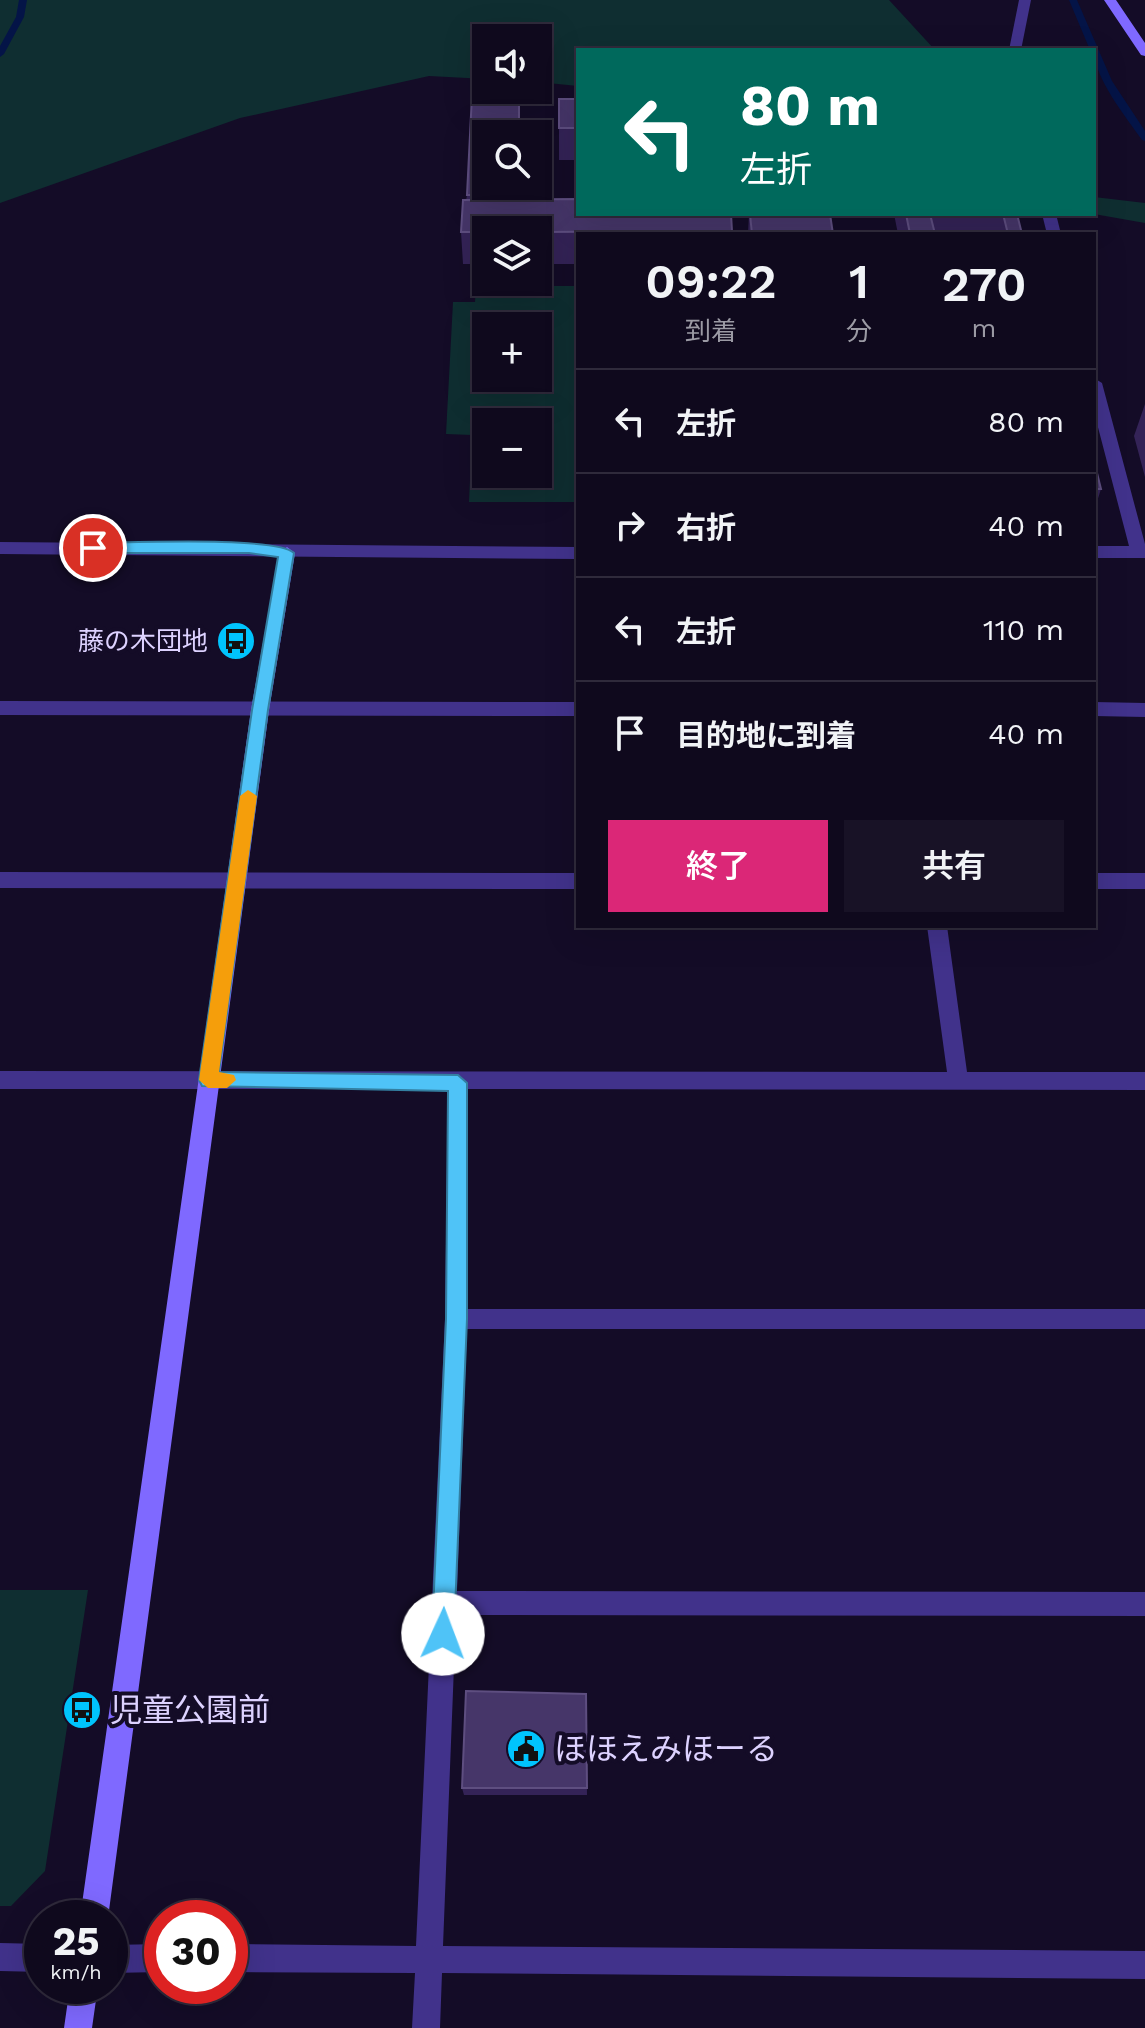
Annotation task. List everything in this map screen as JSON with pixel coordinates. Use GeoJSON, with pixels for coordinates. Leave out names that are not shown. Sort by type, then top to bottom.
{"type":"FeatureCollection","features":[{"type":"Feature","properties":{"kind":"street"},"geometry":{"type":"LineString","coordinates":[[1015,48],[1025,0]]}},
{"type":"Feature","properties":{"kind":"street"},"geometry":{"type":"LineString","coordinates":[[1110,0],[1145,52]]}},
{"type":"Feature","properties":{"kind":"street"},"geometry":{"type":"LineString","coordinates":[[1096,390],[1142,552],[1096,552]]}},
{"type":"Feature","properties":{"kind":"street"},"geometry":{"type":"LineString","coordinates":[[0,548],[249,548],[287,553],[576,553]]}},
{"type":"Feature","properties":{"kind":"street"},"geometry":{"type":"LineString","coordinates":[[96,1900],[260,710],[287,553]]}},
{"type":"Feature","properties":{"kind":"street"},"geometry":{"type":"LineString","coordinates":[[0,708],[576,709]]}},
{"type":"Feature","properties":{"kind":"street"},"geometry":{"type":"LineString","coordinates":[[1096,709],[1145,710]]}},
{"type":"Feature","properties":{"kind":"street"},"geometry":{"type":"LineString","coordinates":[[0,880],[576,881]]}},
{"type":"Feature","properties":{"kind":"street"},"geometry":{"type":"LineString","coordinates":[[1096,881],[1145,881]]}},
{"type":"Feature","properties":{"kind":"street"},"geometry":{"type":"LineString","coordinates":[[937,928],[958,1080]]}},
{"type":"Feature","properties":{"kind":"street"},"geometry":{"type":"LineString","coordinates":[[0,1080],[458,1083],[1145,1081]]}},
{"type":"Feature","properties":{"kind":"street"},"geometry":{"type":"LineString","coordinates":[[426,2028],[456,1319],[458,1083]]}},
{"type":"Feature","properties":{"kind":"street"},"geometry":{"type":"LineString","coordinates":[[456,1319],[1145,1319]]}},
{"type":"Feature","properties":{"kind":"street"},"geometry":{"type":"LineString","coordinates":[[444,1603],[1145,1604]]}},
{"type":"Feature","properties":{"kind":"street"},"geometry":{"type":"LineString","coordinates":[[0,1957],[24,1958]]}},
{"type":"Feature","properties":{"kind":"street"},"geometry":{"type":"LineString","coordinates":[[248,1958],[1145,1965]]}},
{"type":"Feature","properties":{"kind":"street"},"geometry":{"type":"LineString","coordinates":[[78,2028],[81,2004]]}},
{"type":"Feature","properties":{"kind":"green space"},"geometry":{"type":"Polygon","coordinates":[[[0,0],[889,0],[933,48],[576,48],[576,86],[552,83],[552,24],[472,24],[472,78],[429,76],[240,118],[0,203],[0,0]]]}},
{"type":"Feature","properties":{"kind":"green space"},"geometry":{"type":"Polygon","coordinates":[[[1096,197],[1145,203],[1145,223],[1096,214],[1096,197]]]}},
{"type":"Feature","properties":{"kind":"green space"},"geometry":{"type":"Polygon","coordinates":[[[552,286],[576,286],[576,502],[469,502],[472,435],[446,434],[453,302],[475,302],[475,296],[552,296],[552,286]]]}},
{"type":"Feature","properties":{"kind":"green space"},"geometry":{"type":"Polygon","coordinates":[[[0,1590],[88,1590],[45,1871],[11,1906],[0,1906],[0,1590]]]}},
{"type":"Feature","properties":{"kind":"building"},"geometry":{"type":"Polygon","coordinates":[[[472,95],[472,104],[519,104],[519,120],[472,120],[472,195],[467,195],[472,95]]]}},
{"type":"Feature","properties":{"kind":"building"},"geometry":{"type":"Polygon","coordinates":[[[559,99],[576,99],[576,128],[559,128],[559,99]]]}},
{"type":"Feature","properties":{"kind":"building"},"geometry":{"type":"Polygon","coordinates":[[[576,199],[576,216],[731,216],[732,231],[552,232],[552,216],[472,216],[472,232],[461,232],[463,200],[576,199]]]}},
{"type":"Feature","properties":{"kind":"building"},"geometry":{"type":"Polygon","coordinates":[[[750,216],[830,216],[833,232],[752,232],[750,216]]]}},
{"type":"Feature","properties":{"kind":"building"},"geometry":{"type":"Polygon","coordinates":[[[906,216],[930,216],[934,232],[910,232],[906,216]]]}},
{"type":"Feature","properties":{"kind":"building"},"geometry":{"type":"Polygon","coordinates":[[[1004,216],[1018,216],[1022,232],[1008,232],[1004,216]]]}},
{"type":"Feature","properties":{"kind":"building"},"geometry":{"type":"Polygon","coordinates":[[[1096,469],[1101,489],[1096,489],[1096,469]]]}},
{"type":"Feature","properties":{"kind":"building","name":"ほほえみほーる"},"geometry":{"type":"Polygon","coordinates":[[[466,1691],[586,1694],[587,1788],[462,1788],[466,1691]]]}},
{"type":"Feature","properties":{"kind":"waterway"},"geometry":{"type":"LineString","coordinates":[[0,54],[20,17],[23,0]]}},
{"type":"Feature","properties":{"kind":"waterway"},"geometry":{"type":"LineString","coordinates":[[1073,0],[1094,48]]}},
{"type":"Feature","properties":{"kind":"waterway"},"geometry":{"type":"LineString","coordinates":[[1096,53],[1108,81],[1145,138]]}},
{"type":"Feature","properties":{"kind":"slow traffic"},"geometry":{"type":"LineString","coordinates":[[227,1080],[208,1080],[248,796]]}},
{"type":"Feature","properties":{"kind":"place","name":"藤の木団地"},"geometry":{"type":"Point","coordinates":[236,641]}},
{"type":"Feature","properties":{"kind":"place","name":"児童公園前"},"geometry":{"type":"Point","coordinates":[82,1710]}},
{"type":"Feature","properties":{"kind":"place","name":"ほほえみほーる"},"geometry":{"type":"Point","coordinates":[526,1749]}},
{"type":"Feature","properties":{"kind":"route"},"geometry":{"type":"LineString","coordinates":[[93,548],[249,548],[287,553],[260,710],[208,1080],[458,1083],[456,1319],[443,1634]]}}]}
